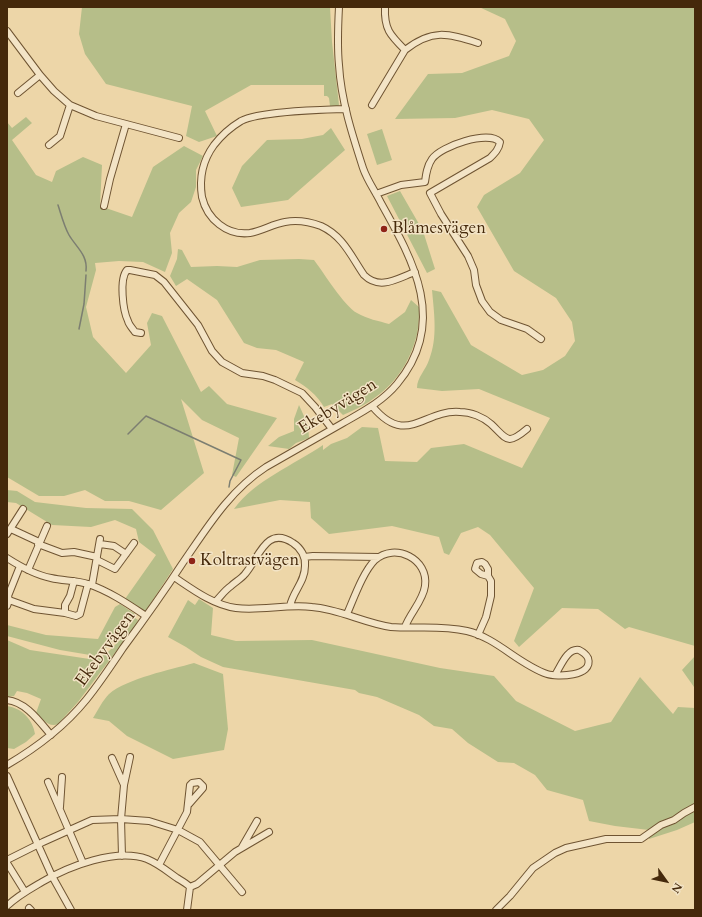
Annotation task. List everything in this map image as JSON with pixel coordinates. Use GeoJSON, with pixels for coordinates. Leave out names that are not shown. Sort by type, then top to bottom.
{"type":"FeatureCollection","features":[{"type":"Feature","properties":{"kind":"street","name":"Ekebyvägen"},"geometry":{"type":"LineString","coordinates":[[7,765],[51,735],[86,701],[218,512],[236,491],[260,471],[372,406],[396,385],[406,372],[418,349],[423,319],[422,300],[415,272],[364,170],[346,109],[339,66],[338,42],[340,7]]}},
{"type":"Feature","properties":{"kind":"street"},"geometry":{"type":"LineString","coordinates":[[385,7],[386,25],[388,30],[405,50]]}},
{"type":"Feature","properties":{"kind":"street"},"geometry":{"type":"LineString","coordinates":[[7,31],[40,75],[54,91],[70,105],[96,116],[179,138]]}},
{"type":"Feature","properties":{"kind":"street"},"geometry":{"type":"LineString","coordinates":[[373,101],[405,50],[415,42],[423,38],[445,34],[478,43]]}},
{"type":"Feature","properties":{"kind":"street"},"geometry":{"type":"LineString","coordinates":[[18,93],[40,75]]}},
{"type":"Feature","properties":{"kind":"street"},"geometry":{"type":"LineString","coordinates":[[49,145],[60,136],[70,105]]}},
{"type":"Feature","properties":{"kind":"street"},"geometry":{"type":"LineString","coordinates":[[346,109],[260,115],[242,120],[220,137],[204,165],[201,181],[204,206],[217,223],[228,230],[235,232],[251,232],[285,222],[294,221],[320,226],[334,234],[342,242],[364,275],[376,283],[387,282],[415,272]]}},
{"type":"Feature","properties":{"kind":"street"},"geometry":{"type":"LineString","coordinates":[[104,206],[110,179],[126,124]]}},
{"type":"Feature","properties":{"kind":"street"},"geometry":{"type":"LineString","coordinates":[[430,193],[490,158],[496,152],[500,142],[493,137],[478,139],[458,143],[440,152],[433,157],[429,165],[425,182],[430,193],[441,214],[468,256],[474,270],[478,291],[482,301],[490,312],[501,320],[527,329],[541,339]]}},
{"type":"Feature","properties":{"kind":"street"},"geometry":{"type":"LineString","coordinates":[[376,194],[401,185],[425,182]]}},
{"type":"Feature","properties":{"kind":"street"},"geometry":{"type":"LineString","coordinates":[[141,333],[135,332],[128,322],[123,303],[124,275],[128,270],[155,275],[164,282],[198,325],[212,351],[222,362],[242,373],[263,376],[302,393],[332,429]]}},
{"type":"Feature","properties":{"kind":"street"},"geometry":{"type":"LineString","coordinates":[[372,406],[386,420],[400,425],[417,424],[447,412],[459,411],[479,416],[505,438],[510,439],[519,436],[527,429]]}},
{"type":"Feature","properties":{"kind":"street"},"geometry":{"type":"LineString","coordinates":[[23,509],[9,531],[62,553],[74,552],[97,558],[116,569],[134,543]]}},
{"type":"Feature","properties":{"kind":"street"},"geometry":{"type":"LineString","coordinates":[[28,570],[47,526]]}},
{"type":"Feature","properties":{"kind":"street"},"geometry":{"type":"LineString","coordinates":[[216,601],[227,589],[242,578],[254,563],[264,545],[272,539],[282,538],[297,545],[304,558],[305,568],[303,578],[290,606]]}},
{"type":"Feature","properties":{"kind":"street"},"geometry":{"type":"LineString","coordinates":[[20,566],[8,600],[34,609],[76,616],[80,614],[90,585],[100,542],[114,546],[126,554]]}},
{"type":"Feature","properties":{"kind":"street"},"geometry":{"type":"LineString","coordinates":[[347,614],[358,587],[374,562],[379,557],[392,553],[412,558],[421,565],[426,582],[424,592],[404,627]]}},
{"type":"Feature","properties":{"kind":"street"},"geometry":{"type":"LineString","coordinates":[[304,558],[313,556],[379,557]]}},
{"type":"Feature","properties":{"kind":"street"},"geometry":{"type":"LineString","coordinates":[[7,558],[28,570],[52,578],[90,585],[106,591],[146,616]]}},
{"type":"Feature","properties":{"kind":"street"},"geometry":{"type":"LineString","coordinates":[[478,635],[489,606],[491,581],[488,576]]}},
{"type":"Feature","properties":{"kind":"street"},"geometry":{"type":"LineString","coordinates":[[174,577],[216,601],[235,608],[290,606],[322,608],[347,614],[363,621],[392,627],[444,627],[478,635],[550,675],[563,676],[573,675],[584,670],[588,662],[587,656],[580,650],[573,650],[555,675]]}},
{"type":"Feature","properties":{"kind":"street"},"geometry":{"type":"LineString","coordinates":[[65,613],[65,605],[70,596],[74,581]]}},
{"type":"Feature","properties":{"kind":"street"},"geometry":{"type":"LineString","coordinates":[[7,700],[19,703],[30,712],[51,735]]}},
{"type":"Feature","properties":{"kind":"street"},"geometry":{"type":"LineString","coordinates":[[122,856],[121,819],[124,785],[130,757]]}},
{"type":"Feature","properties":{"kind":"street"},"geometry":{"type":"LineString","coordinates":[[112,758],[124,785]]}},
{"type":"Feature","properties":{"kind":"street"},"geometry":{"type":"LineString","coordinates":[[7,776],[52,876],[71,910]]}},
{"type":"Feature","properties":{"kind":"street"},"geometry":{"type":"LineString","coordinates":[[60,807],[62,777]]}},
{"type":"Feature","properties":{"kind":"street"},"geometry":{"type":"LineString","coordinates":[[48,782],[83,863]]}},
{"type":"Feature","properties":{"kind":"street"},"geometry":{"type":"LineString","coordinates":[[159,865],[187,812],[189,804]]}},
{"type":"Feature","properties":{"kind":"street"},"geometry":{"type":"LineString","coordinates":[[496,910],[510,896],[533,868],[555,853],[566,848],[606,839],[641,839],[661,825],[674,820],[695,807]]}},
{"type":"Feature","properties":{"kind":"street"},"geometry":{"type":"LineString","coordinates":[[25,892],[7,862],[38,844],[92,820],[121,819],[149,821],[178,830],[200,842],[242,892]]}},
{"type":"Feature","properties":{"kind":"street"},"geometry":{"type":"LineString","coordinates":[[242,847],[257,821]]}},
{"type":"Feature","properties":{"kind":"street"},"geometry":{"type":"LineString","coordinates":[[190,887],[195,886],[242,847],[269,832]]}},
{"type":"Feature","properties":{"kind":"street"},"geometry":{"type":"LineString","coordinates":[[7,906],[25,892],[52,876],[83,863],[122,856],[142,857],[159,865],[190,887]]}},
{"type":"Feature","properties":{"kind":"street"},"geometry":{"type":"LineString","coordinates":[[187,910],[190,887]]}},
{"type":"Feature","properties":{"kind":"green space"},"geometry":{"type":"Polygon","coordinates":[[[82,7],[330,7],[332,42],[339,105],[337,108],[332,108],[330,106],[329,98],[324,96],[324,85],[251,85],[205,111],[217,136],[199,142],[186,136],[192,106],[106,84],[85,54],[79,34],[82,7]]]}},
{"type":"Feature","properties":{"kind":"green space"},"geometry":{"type":"Polygon","coordinates":[[[479,7],[695,7],[695,646],[629,627],[625,629],[598,609],[562,608],[519,647],[514,641],[534,588],[490,535],[478,527],[461,533],[449,555],[444,553],[439,537],[392,526],[329,534],[311,518],[310,502],[280,500],[234,509],[264,481],[323,445],[323,450],[331,444],[347,438],[362,427],[378,428],[385,461],[417,462],[431,448],[464,444],[522,468],[550,418],[479,389],[442,391],[417,388],[418,380],[426,367],[434,343],[435,325],[432,290],[441,292],[471,345],[522,375],[543,370],[565,356],[575,341],[572,322],[556,298],[514,271],[477,207],[484,195],[520,173],[544,140],[529,119],[492,110],[455,118],[395,119],[428,74],[462,73],[509,56],[516,41],[505,19],[479,7]]]}},
{"type":"Feature","properties":{"kind":"green space"},"geometry":{"type":"Polygon","coordinates":[[[26,117],[32,123],[12,140],[36,175],[52,182],[56,171],[83,157],[102,165],[100,206],[132,217],[153,167],[184,146],[203,156],[196,170],[196,187],[191,202],[179,213],[170,233],[172,253],[165,272],[143,262],[119,261],[95,263],[96,270],[86,307],[93,337],[126,373],[151,345],[147,323],[152,313],[162,316],[201,392],[209,386],[227,404],[277,418],[236,477],[232,475],[239,438],[202,420],[181,399],[204,473],[161,510],[129,501],[105,501],[85,490],[64,496],[39,496],[7,477],[7,122],[12,128],[26,117]]]}},
{"type":"Feature","properties":{"kind":"green space"},"geometry":{"type":"Polygon","coordinates":[[[331,128],[345,150],[288,200],[241,207],[232,188],[242,166],[267,140],[302,139],[323,135],[331,128]]]}},
{"type":"Feature","properties":{"kind":"green space"},"geometry":{"type":"Polygon","coordinates":[[[382,129],[392,160],[377,165],[367,134],[382,129]]]}},
{"type":"Feature","properties":{"kind":"green space"},"geometry":{"type":"Polygon","coordinates":[[[400,191],[423,231],[435,269],[427,273],[387,196],[400,191]]]}},
{"type":"Feature","properties":{"kind":"green space"},"geometry":{"type":"Polygon","coordinates":[[[178,249],[182,250],[191,267],[237,267],[260,260],[314,260],[346,304],[357,313],[365,317],[389,324],[405,312],[411,300],[419,307],[419,319],[418,330],[411,352],[398,376],[389,386],[368,402],[343,415],[332,404],[324,407],[304,385],[295,380],[304,362],[276,350],[257,348],[244,343],[217,300],[187,279],[176,286],[170,276],[177,259],[178,249]]]}},
{"type":"Feature","properties":{"kind":"green space"},"geometry":{"type":"Polygon","coordinates":[[[299,405],[308,425],[309,438],[296,443],[289,449],[268,446],[279,437],[294,431],[294,419],[299,405]]]}},
{"type":"Feature","properties":{"kind":"green space"},"geometry":{"type":"Polygon","coordinates":[[[7,490],[17,491],[35,502],[86,508],[132,509],[153,530],[173,569],[145,612],[125,599],[156,555],[139,542],[136,529],[115,520],[91,527],[52,525],[16,503],[7,502],[7,490]]]}},
{"type":"Feature","properties":{"kind":"green space"},"geometry":{"type":"Polygon","coordinates":[[[199,599],[213,608],[211,635],[236,641],[312,640],[440,668],[494,676],[516,701],[575,731],[611,722],[640,677],[673,714],[678,707],[695,708],[695,822],[677,830],[649,839],[649,830],[589,821],[583,800],[547,790],[535,775],[514,763],[498,762],[468,743],[452,729],[434,726],[419,715],[377,697],[359,693],[355,690],[223,667],[201,657],[168,637],[188,600],[195,605],[199,599]]]}},
{"type":"Feature","properties":{"kind":"green space"},"geometry":{"type":"Polygon","coordinates":[[[120,604],[135,614],[135,618],[138,620],[136,625],[78,702],[58,724],[49,724],[36,713],[41,699],[27,693],[17,691],[14,696],[7,697],[7,640],[30,650],[96,660],[107,653],[122,638],[133,620],[102,652],[96,656],[60,650],[7,636],[7,625],[46,635],[98,639],[115,607],[120,604]]]}},
{"type":"Feature","properties":{"kind":"green space"},"geometry":{"type":"Polygon","coordinates":[[[695,656],[695,696],[694,687],[682,670],[695,656]]]}},
{"type":"Feature","properties":{"kind":"green space"},"geometry":{"type":"Polygon","coordinates":[[[194,663],[223,674],[228,729],[224,750],[173,759],[127,736],[109,721],[93,718],[107,696],[117,688],[150,675],[194,663]]]}},
{"type":"Feature","properties":{"kind":"green space"},"geometry":{"type":"Polygon","coordinates":[[[7,706],[17,709],[26,716],[32,724],[35,734],[26,742],[14,749],[7,748],[7,706]]]}},
{"type":"Feature","properties":{"kind":"waterway"},"geometry":{"type":"LineString","coordinates":[[58,205],[67,231],[85,260],[86,271]]}},
{"type":"Feature","properties":{"kind":"waterway"},"geometry":{"type":"LineString","coordinates":[[79,329],[84,304],[86,275]]}},
{"type":"Feature","properties":{"kind":"waterway"},"geometry":{"type":"LineString","coordinates":[[128,434],[146,416],[241,460],[230,481],[229,487]]}},
{"type":"Feature","properties":{"kind":"place","name":"Blåmesvägen"},"geometry":{"type":"Point","coordinates":[384,229]}},
{"type":"Feature","properties":{"kind":"place","name":"Koltrastvägen"},"geometry":{"type":"Point","coordinates":[192,561]}}]}
